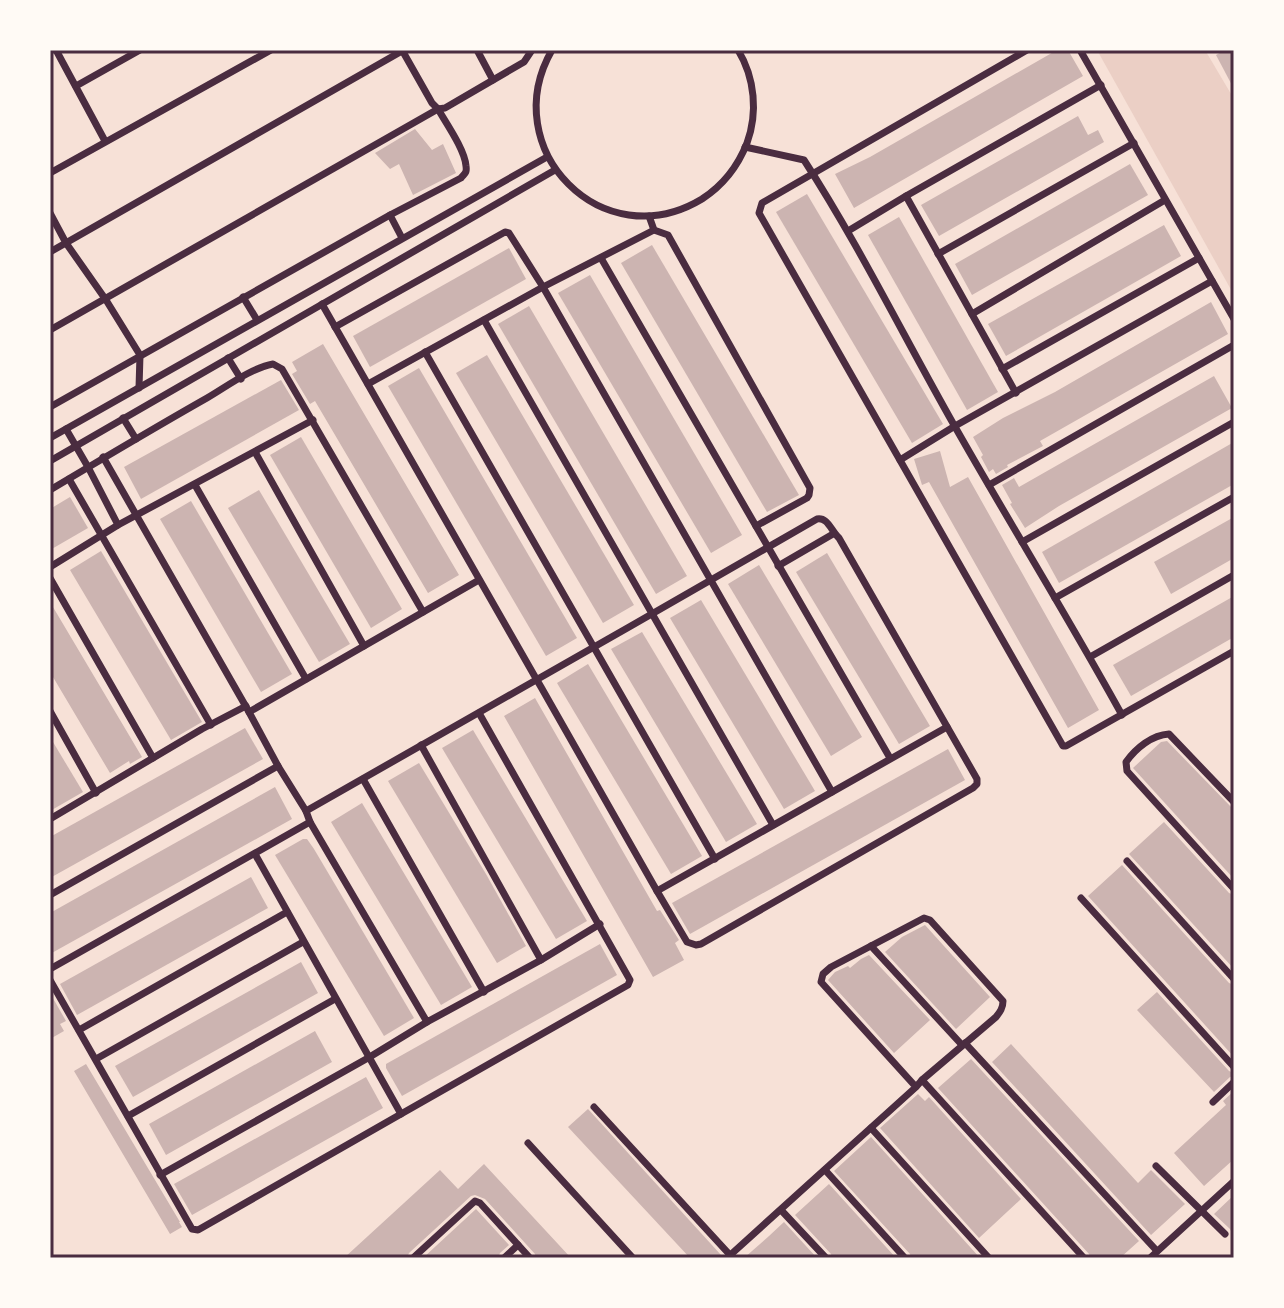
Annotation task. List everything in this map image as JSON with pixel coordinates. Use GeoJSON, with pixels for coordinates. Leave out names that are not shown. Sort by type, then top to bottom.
{"type":"FeatureCollection","features":[{"type":"Feature","properties":{"kind":"street"},"geometry":{"type":"LineString","coordinates":[[56,50],[105,141]]}},
{"type":"Feature","properties":{"kind":"street"},"geometry":{"type":"LineString","coordinates":[[76,86],[140,50]]}},
{"type":"Feature","properties":{"kind":"street"},"geometry":{"type":"LineString","coordinates":[[50,173],[271,50]]}},
{"type":"Feature","properties":{"kind":"street"},"geometry":{"type":"LineString","coordinates":[[477,50],[493,80]]}},
{"type":"Feature","properties":{"kind":"street"},"geometry":{"type":"LineString","coordinates":[[50,330],[438,109],[445,108],[524,62],[532,50]]}},
{"type":"Feature","properties":{"kind":"street"},"geometry":{"type":"LineString","coordinates":[[552,50],[543,66],[536,96],[537,127],[547,157],[576,193],[618,213],[651,223],[668,235],[810,488],[807,498],[756,526]]}},
{"type":"Feature","properties":{"kind":"street"},"geometry":{"type":"LineString","coordinates":[[368,384],[601,258],[651,223],[707,196],[730,174],[750,133],[753,102],[748,71],[738,50]]}},
{"type":"Feature","properties":{"kind":"street"},"geometry":{"type":"LineString","coordinates":[[1027,50],[762,203],[759,213],[1059,743],[1066,746],[1234,651]]}},
{"type":"Feature","properties":{"kind":"street"},"geometry":{"type":"LineString","coordinates":[[1080,50],[1234,319]]}},
{"type":"Feature","properties":{"kind":"street"},"geometry":{"type":"LineString","coordinates":[[50,252],[402,51],[438,109],[466,164],[466,172],[461,178],[50,407]]}},
{"type":"Feature","properties":{"kind":"street"},"geometry":{"type":"LineString","coordinates":[[848,231],[1101,85]]}},
{"type":"Feature","properties":{"kind":"street"},"geometry":{"type":"LineString","coordinates":[[938,254],[1134,143]]}},
{"type":"Feature","properties":{"kind":"street"},"geometry":{"type":"LineString","coordinates":[[745,147],[804,160],[848,231],[955,426],[1122,715]]}},
{"type":"Feature","properties":{"kind":"street"},"geometry":{"type":"LineString","coordinates":[[50,438],[547,157]]}},
{"type":"Feature","properties":{"kind":"street"},"geometry":{"type":"LineString","coordinates":[[50,461],[555,170]]}},
{"type":"Feature","properties":{"kind":"street"},"geometry":{"type":"LineString","coordinates":[[906,196],[1016,393]]}},
{"type":"Feature","properties":{"kind":"street"},"geometry":{"type":"LineString","coordinates":[[972,314],[1165,200]]}},
{"type":"Feature","properties":{"kind":"street"},"geometry":{"type":"LineString","coordinates":[[50,213],[66,243],[140,355],[139,388]]}},
{"type":"Feature","properties":{"kind":"street"},"geometry":{"type":"LineString","coordinates":[[390,215],[402,238]]}},
{"type":"Feature","properties":{"kind":"street"},"geometry":{"type":"LineString","coordinates":[[335,327],[505,232],[509,233],[543,287],[832,792]]}},
{"type":"Feature","properties":{"kind":"street"},"geometry":{"type":"LineString","coordinates":[[601,258],[890,758]]}},
{"type":"Feature","properties":{"kind":"street"},"geometry":{"type":"LineString","coordinates":[[1002,369],[1199,258]]}},
{"type":"Feature","properties":{"kind":"street"},"geometry":{"type":"LineString","coordinates":[[900,460],[1212,281]]}},
{"type":"Feature","properties":{"kind":"street"},"geometry":{"type":"LineString","coordinates":[[243,297],[257,320]]}},
{"type":"Feature","properties":{"kind":"street"},"geometry":{"type":"LineString","coordinates":[[306,811],[538,681],[652,612],[822,518],[839,538],[977,779],[977,784],[701,944],[687,942],[538,681],[479,580],[322,304]]}},
{"type":"Feature","properties":{"kind":"street"},"geometry":{"type":"LineString","coordinates":[[484,320],[773,825]]}},
{"type":"Feature","properties":{"kind":"street"},"geometry":{"type":"LineString","coordinates":[[989,485],[1234,345]]}},
{"type":"Feature","properties":{"kind":"street"},"geometry":{"type":"LineString","coordinates":[[425,352],[715,859]]}},
{"type":"Feature","properties":{"kind":"street"},"geometry":{"type":"LineString","coordinates":[[228,358],[241,379]]}},
{"type":"Feature","properties":{"kind":"street"},"geometry":{"type":"LineString","coordinates":[[50,490],[241,379],[273,364],[282,369],[313,420],[423,612]]}},
{"type":"Feature","properties":{"kind":"street"},"geometry":{"type":"LineString","coordinates":[[123,418],[136,439]]}},
{"type":"Feature","properties":{"kind":"street"},"geometry":{"type":"LineString","coordinates":[[50,567],[118,525],[313,420]]}},
{"type":"Feature","properties":{"kind":"street"},"geometry":{"type":"LineString","coordinates":[[1022,542],[1234,422]]}},
{"type":"Feature","properties":{"kind":"street"},"geometry":{"type":"LineString","coordinates":[[66,429],[118,525]]}},
{"type":"Feature","properties":{"kind":"street"},"geometry":{"type":"LineString","coordinates":[[255,452],[364,646]]}},
{"type":"Feature","properties":{"kind":"street"},"geometry":{"type":"LineString","coordinates":[[103,457],[427,1022]]}},
{"type":"Feature","properties":{"kind":"street"},"geometry":{"type":"LineString","coordinates":[[69,479],[211,725]]}},
{"type":"Feature","properties":{"kind":"street"},"geometry":{"type":"LineString","coordinates":[[195,485],[306,679]]}},
{"type":"Feature","properties":{"kind":"street"},"geometry":{"type":"LineString","coordinates":[[1055,598],[1234,497]]}},
{"type":"Feature","properties":{"kind":"street"},"geometry":{"type":"LineString","coordinates":[[778,566],[833,534]]}},
{"type":"Feature","properties":{"kind":"street"},"geometry":{"type":"LineString","coordinates":[[1090,657],[1234,575]]}},
{"type":"Feature","properties":{"kind":"street"},"geometry":{"type":"LineString","coordinates":[[50,578],[153,758]]}},
{"type":"Feature","properties":{"kind":"street"},"geometry":{"type":"LineString","coordinates":[[50,819],[211,725],[306,679],[479,580]]}},
{"type":"Feature","properties":{"kind":"street"},"geometry":{"type":"LineString","coordinates":[[50,711],[96,793]]}},
{"type":"Feature","properties":{"kind":"street"},"geometry":{"type":"LineString","coordinates":[[50,980],[160,1175],[192,1229],[198,1230],[628,985],[629,975],[479,713]]}},
{"type":"Feature","properties":{"kind":"street"},"geometry":{"type":"LineString","coordinates":[[657,891],[947,727]]}},
{"type":"Feature","properties":{"kind":"street"},"geometry":{"type":"LineString","coordinates":[[1234,802],[1169,734],[1156,736],[1126,762],[1127,771],[1234,889]]}},
{"type":"Feature","properties":{"kind":"street"},"geometry":{"type":"LineString","coordinates":[[421,745],[541,960]]}},
{"type":"Feature","properties":{"kind":"street"},"geometry":{"type":"LineString","coordinates":[[50,895],[278,766]]}},
{"type":"Feature","properties":{"kind":"street"},"geometry":{"type":"LineString","coordinates":[[363,779],[484,992]]}},
{"type":"Feature","properties":{"kind":"street"},"geometry":{"type":"LineString","coordinates":[[50,969],[310,822]]}},
{"type":"Feature","properties":{"kind":"street"},"geometry":{"type":"LineString","coordinates":[[255,854],[401,1114]]}},
{"type":"Feature","properties":{"kind":"street"},"geometry":{"type":"LineString","coordinates":[[1127,861],[1234,979]]}},
{"type":"Feature","properties":{"kind":"street"},"geometry":{"type":"LineString","coordinates":[[1081,898],[1234,1067]]}},
{"type":"Feature","properties":{"kind":"street"},"geometry":{"type":"LineString","coordinates":[[79,1030],[287,912]]}},
{"type":"Feature","properties":{"kind":"street"},"geometry":{"type":"LineString","coordinates":[[594,1107],[734,1254],[916,1087],[922,1080],[996,1017],[1003,1006],[1003,1001],[930,920],[924,918],[831,967],[821,982],[916,1087]]}},
{"type":"Feature","properties":{"kind":"street"},"geometry":{"type":"LineString","coordinates":[[160,1175],[600,924]]}},
{"type":"Feature","properties":{"kind":"street"},"geometry":{"type":"LineString","coordinates":[[96,1059],[303,942]]}},
{"type":"Feature","properties":{"kind":"street"},"geometry":{"type":"LineString","coordinates":[[871,946],[1157,1251]]}},
{"type":"Feature","properties":{"kind":"street"},"geometry":{"type":"LineString","coordinates":[[128,1116],[335,999]]}},
{"type":"Feature","properties":{"kind":"street"},"geometry":{"type":"LineString","coordinates":[[922,1080],[1084,1258]]}},
{"type":"Feature","properties":{"kind":"street"},"geometry":{"type":"LineString","coordinates":[[1213,1102],[1234,1082]]}},
{"type":"Feature","properties":{"kind":"street"},"geometry":{"type":"LineString","coordinates":[[871,1128],[989,1258]]}},
{"type":"Feature","properties":{"kind":"street"},"geometry":{"type":"LineString","coordinates":[[528,1143],[633,1258]]}},
{"type":"Feature","properties":{"kind":"street"},"geometry":{"type":"LineString","coordinates":[[1156,1166],[1225,1234]]}},
{"type":"Feature","properties":{"kind":"street"},"geometry":{"type":"LineString","coordinates":[[825,1170],[905,1258]]}},
{"type":"Feature","properties":{"kind":"street"},"geometry":{"type":"LineString","coordinates":[[1150,1258],[1234,1181]]}},
{"type":"Feature","properties":{"kind":"street"},"geometry":{"type":"LineString","coordinates":[[413,1258],[475,1201],[530,1258]]}},
{"type":"Feature","properties":{"kind":"street"},"geometry":{"type":"LineString","coordinates":[[781,1210],[826,1258]]}},
{"type":"Feature","properties":{"kind":"street"},"geometry":{"type":"LineString","coordinates":[[504,1258],[518,1245]]}},
{"type":"Feature","properties":{"kind":"shaded area"},"geometry":{"type":"Polygon","coordinates":[[[1097,50],[1205,50],[1234,99],[1234,295],[1097,50]]]}},
{"type":"Feature","properties":{"kind":"building"},"geometry":{"type":"Polygon","coordinates":[[[1057,50],[1068,50],[1083,76],[854,208],[835,174],[1057,50]]]}},
{"type":"Feature","properties":{"kind":"building"},"geometry":{"type":"Polygon","coordinates":[[[1225,50],[1234,50],[1234,89],[1216,55],[1225,50]]]}},
{"type":"Feature","properties":{"kind":"building"},"geometry":{"type":"Polygon","coordinates":[[[1078,116],[1088,135],[1098,130],[1104,142],[939,236],[921,205],[1078,116]]]}},
{"type":"Feature","properties":{"kind":"building"},"geometry":{"type":"Polygon","coordinates":[[[415,129],[432,150],[443,144],[456,173],[413,195],[399,164],[390,169],[375,153],[415,129]]]}},
{"type":"Feature","properties":{"kind":"building"},"geometry":{"type":"Polygon","coordinates":[[[1130,164],[1148,195],[972,295],[955,264],[1130,164]]]}},
{"type":"Feature","properties":{"kind":"building"},"geometry":{"type":"Polygon","coordinates":[[[807,194],[943,424],[912,443],[776,212],[807,194]]]}},
{"type":"Feature","properties":{"kind":"building"},"geometry":{"type":"Polygon","coordinates":[[[899,217],[998,392],[967,410],[868,235],[899,217]]]}},
{"type":"Feature","properties":{"kind":"building"},"geometry":{"type":"Polygon","coordinates":[[[1164,225],[1181,256],[1006,356],[988,324],[1164,225]]]}},
{"type":"Feature","properties":{"kind":"building"},"geometry":{"type":"Polygon","coordinates":[[[652,245],[799,495],[767,512],[621,263],[652,245]]]}},
{"type":"Feature","properties":{"kind":"building"},"geometry":{"type":"Polygon","coordinates":[[[509,248],[526,279],[370,367],[353,336],[509,248]]]}},
{"type":"Feature","properties":{"kind":"building"},"geometry":{"type":"Polygon","coordinates":[[[590,275],[742,535],[711,553],[558,293],[590,275]]]}},
{"type":"Feature","properties":{"kind":"building"},"geometry":{"type":"Polygon","coordinates":[[[1211,302],[1228,334],[1040,441],[1043,446],[996,474],[993,469],[989,472],[973,437],[1211,302]]]}},
{"type":"Feature","properties":{"kind":"building"},"geometry":{"type":"Polygon","coordinates":[[[529,306],[687,576],[656,594],[498,324],[529,306]]]}},
{"type":"Feature","properties":{"kind":"building"},"geometry":{"type":"Polygon","coordinates":[[[323,344],[459,575],[428,593],[315,401],[310,404],[292,374],[297,371],[292,362],[323,344]]]}},
{"type":"Feature","properties":{"kind":"building"},"geometry":{"type":"Polygon","coordinates":[[[487,355],[634,605],[603,623],[456,373],[487,355]]]}},
{"type":"Feature","properties":{"kind":"building"},"geometry":{"type":"Polygon","coordinates":[[[419,368],[577,638],[546,656],[388,386],[419,368]]]}},
{"type":"Feature","properties":{"kind":"building"},"geometry":{"type":"Polygon","coordinates":[[[1214,376],[1232,408],[1025,528],[1002,485],[1014,478],[1019,487],[1214,376]]]}},
{"type":"Feature","properties":{"kind":"building"},"geometry":{"type":"Polygon","coordinates":[[[281,380],[299,410],[141,499],[124,467],[281,380]]]}},
{"type":"Feature","properties":{"kind":"building"},"geometry":{"type":"Polygon","coordinates":[[[301,437],[402,609],[371,628],[270,455],[301,437]]]}},
{"type":"Feature","properties":{"kind":"building"},"geometry":{"type":"Polygon","coordinates":[[[1234,442],[1234,484],[1059,583],[1042,552],[1234,442]]]}},
{"type":"Feature","properties":{"kind":"building"},"geometry":{"type":"Polygon","coordinates":[[[940,451],[950,487],[968,477],[1099,710],[1068,728],[929,482],[922,485],[914,459],[940,451]]]}},
{"type":"Feature","properties":{"kind":"building"},"geometry":{"type":"Polygon","coordinates":[[[259,490],[350,644],[319,662],[228,508],[259,490]]]}},
{"type":"Feature","properties":{"kind":"building"},"geometry":{"type":"Polygon","coordinates":[[[70,497],[88,528],[50,550],[50,509],[70,497]]]}},
{"type":"Feature","properties":{"kind":"building"},"geometry":{"type":"Polygon","coordinates":[[[191,501],[292,674],[261,692],[160,519],[191,501]]]}},
{"type":"Feature","properties":{"kind":"building"},"geometry":{"type":"Polygon","coordinates":[[[1234,517],[1234,558],[1171,594],[1154,562],[1234,517]]]}},
{"type":"Feature","properties":{"kind":"building"},"geometry":{"type":"Polygon","coordinates":[[[101,551],[202,722],[171,740],[70,570],[101,551]]]}},
{"type":"Feature","properties":{"kind":"building"},"geometry":{"type":"Polygon","coordinates":[[[827,553],[930,726],[899,744],[796,572],[827,553]]]}},
{"type":"Feature","properties":{"kind":"building"},"geometry":{"type":"Polygon","coordinates":[[[759,565],[862,737],[831,756],[728,584],[759,565]]]}},
{"type":"Feature","properties":{"kind":"building"},"geometry":{"type":"Polygon","coordinates":[[[1234,596],[1234,637],[1131,696],[1113,665],[1234,596]]]}},
{"type":"Feature","properties":{"kind":"building"},"geometry":{"type":"Polygon","coordinates":[[[701,600],[815,791],[784,809],[670,618],[701,600]]]}},
{"type":"Feature","properties":{"kind":"building"},"geometry":{"type":"Polygon","coordinates":[[[50,602],[142,757],[110,773],[50,672],[50,602]]]}},
{"type":"Feature","properties":{"kind":"building"},"geometry":{"type":"Polygon","coordinates":[[[642,632],[757,824],[726,842],[611,649],[642,632]]]}},
{"type":"Feature","properties":{"kind":"building"},"geometry":{"type":"Polygon","coordinates":[[[588,664],[702,856],[671,874],[557,683],[588,664]]]}},
{"type":"Feature","properties":{"kind":"building"},"geometry":{"type":"Polygon","coordinates":[[[535,698],[657,911],[660,910],[679,940],[675,943],[684,960],[653,977],[504,716],[535,698]]]}},
{"type":"Feature","properties":{"kind":"building"},"geometry":{"type":"Polygon","coordinates":[[[245,728],[263,759],[50,878],[50,837],[245,728]]]}},
{"type":"Feature","properties":{"kind":"building"},"geometry":{"type":"Polygon","coordinates":[[[473,730],[587,921],[556,939],[442,748],[473,730]]]}},
{"type":"Feature","properties":{"kind":"building"},"geometry":{"type":"Polygon","coordinates":[[[50,737],[83,792],[50,811],[50,737]]]}},
{"type":"Feature","properties":{"kind":"building"},"geometry":{"type":"Polygon","coordinates":[[[1167,741],[1234,810],[1234,879],[1133,768],[1161,742],[1167,741]]]}},
{"type":"Feature","properties":{"kind":"building"},"geometry":{"type":"Polygon","coordinates":[[[948,749],[965,780],[690,934],[672,903],[948,749]]]}},
{"type":"Feature","properties":{"kind":"building"},"geometry":{"type":"Polygon","coordinates":[[[419,763],[526,946],[497,963],[388,781],[419,763]]]}},
{"type":"Feature","properties":{"kind":"building"},"geometry":{"type":"Polygon","coordinates":[[[275,787],[292,819],[50,954],[50,913],[275,787]]]}},
{"type":"Feature","properties":{"kind":"building"},"geometry":{"type":"Polygon","coordinates":[[[362,803],[472,987],[441,1005],[331,822],[362,803]]]}},
{"type":"Feature","properties":{"kind":"building"},"geometry":{"type":"Polygon","coordinates":[[[1164,822],[1234,895],[1234,969],[1129,854],[1164,822]]]}},
{"type":"Feature","properties":{"kind":"building"},"geometry":{"type":"Polygon","coordinates":[[[307,839],[314,849],[414,1018],[384,1036],[275,855],[307,839]]]}},
{"type":"Feature","properties":{"kind":"building"},"geometry":{"type":"Polygon","coordinates":[[[1122,865],[1234,985],[1234,1057],[1088,896],[1122,865]]]}},
{"type":"Feature","properties":{"kind":"building"},"geometry":{"type":"Polygon","coordinates":[[[251,877],[268,908],[77,1015],[60,984],[251,877]]]}},
{"type":"Feature","properties":{"kind":"building"},"geometry":{"type":"Polygon","coordinates":[[[925,925],[990,997],[956,1029],[885,952],[902,937],[925,925]]]}},
{"type":"Feature","properties":{"kind":"building"},"geometry":{"type":"Polygon","coordinates":[[[600,944],[617,975],[402,1096],[386,1064],[600,944]]]}},
{"type":"Feature","properties":{"kind":"building"},"geometry":{"type":"Polygon","coordinates":[[[869,955],[930,1020],[894,1053],[828,980],[835,972],[848,966],[850,968],[869,955]]]}},
{"type":"Feature","properties":{"kind":"building"},"geometry":{"type":"Polygon","coordinates":[[[301,962],[318,993],[133,1097],[115,1066],[301,962]]]}},
{"type":"Feature","properties":{"kind":"building"},"geometry":{"type":"Polygon","coordinates":[[[1157,992],[1234,1073],[1214,1092],[1137,1010],[1157,992]]]}},
{"type":"Feature","properties":{"kind":"building"},"geometry":{"type":"Polygon","coordinates":[[[50,993],[66,1021],[60,1024],[64,1031],[50,1039],[50,993]]]}},
{"type":"Feature","properties":{"kind":"building"},"geometry":{"type":"Polygon","coordinates":[[[315,1031],[332,1062],[166,1155],[149,1124],[315,1031]]]}},
{"type":"Feature","properties":{"kind":"building"},"geometry":{"type":"Polygon","coordinates":[[[1011,1044],[1138,1183],[1151,1170],[1185,1204],[1151,1235],[992,1062],[1011,1044]]]}},
{"type":"Feature","properties":{"kind":"building"},"geometry":{"type":"Polygon","coordinates":[[[971,1059],[1139,1241],[1120,1258],[1090,1258],[938,1088],[971,1059]]]}},
{"type":"Feature","properties":{"kind":"building"},"geometry":{"type":"Polygon","coordinates":[[[86,1064],[180,1222],[182,1227],[170,1234],[74,1071],[86,1064]]]}},
{"type":"Feature","properties":{"kind":"building"},"geometry":{"type":"Polygon","coordinates":[[[366,1077],[383,1108],[192,1215],[174,1184],[366,1077]]]}},
{"type":"Feature","properties":{"kind":"building"},"geometry":{"type":"Polygon","coordinates":[[[1234,1091],[1234,1159],[1204,1186],[1174,1153],[1226,1105],[1223,1101],[1234,1091]]]}},
{"type":"Feature","properties":{"kind":"building"},"geometry":{"type":"Polygon","coordinates":[[[918,1094],[925,1101],[929,1097],[1021,1199],[979,1238],[880,1128],[918,1094]]]}},
{"type":"Feature","properties":{"kind":"building"},"geometry":{"type":"Polygon","coordinates":[[[588,1109],[721,1258],[690,1258],[568,1127],[588,1109]]]}},
{"type":"Feature","properties":{"kind":"building"},"geometry":{"type":"Polygon","coordinates":[[[871,1137],[980,1258],[911,1258],[834,1171],[871,1137]]]}},
{"type":"Feature","properties":{"kind":"building"},"geometry":{"type":"Polygon","coordinates":[[[484,1164],[571,1258],[536,1258],[485,1199],[475,1195],[407,1258],[344,1258],[440,1170],[458,1189],[484,1164]]]}},
{"type":"Feature","properties":{"kind":"building"},"geometry":{"type":"Polygon","coordinates":[[[829,1184],[896,1258],[832,1258],[795,1215],[829,1184]]]}},
{"type":"Feature","properties":{"kind":"building"},"geometry":{"type":"Polygon","coordinates":[[[1234,1195],[1234,1237],[1214,1214],[1234,1195]]]}},
{"type":"Feature","properties":{"kind":"building"},"geometry":{"type":"Polygon","coordinates":[[[476,1209],[509,1245],[498,1258],[423,1258],[476,1209]]]}},
{"type":"Feature","properties":{"kind":"building"},"geometry":{"type":"Polygon","coordinates":[[[784,1222],[817,1258],[744,1258],[769,1236],[784,1222]]]}}]}
